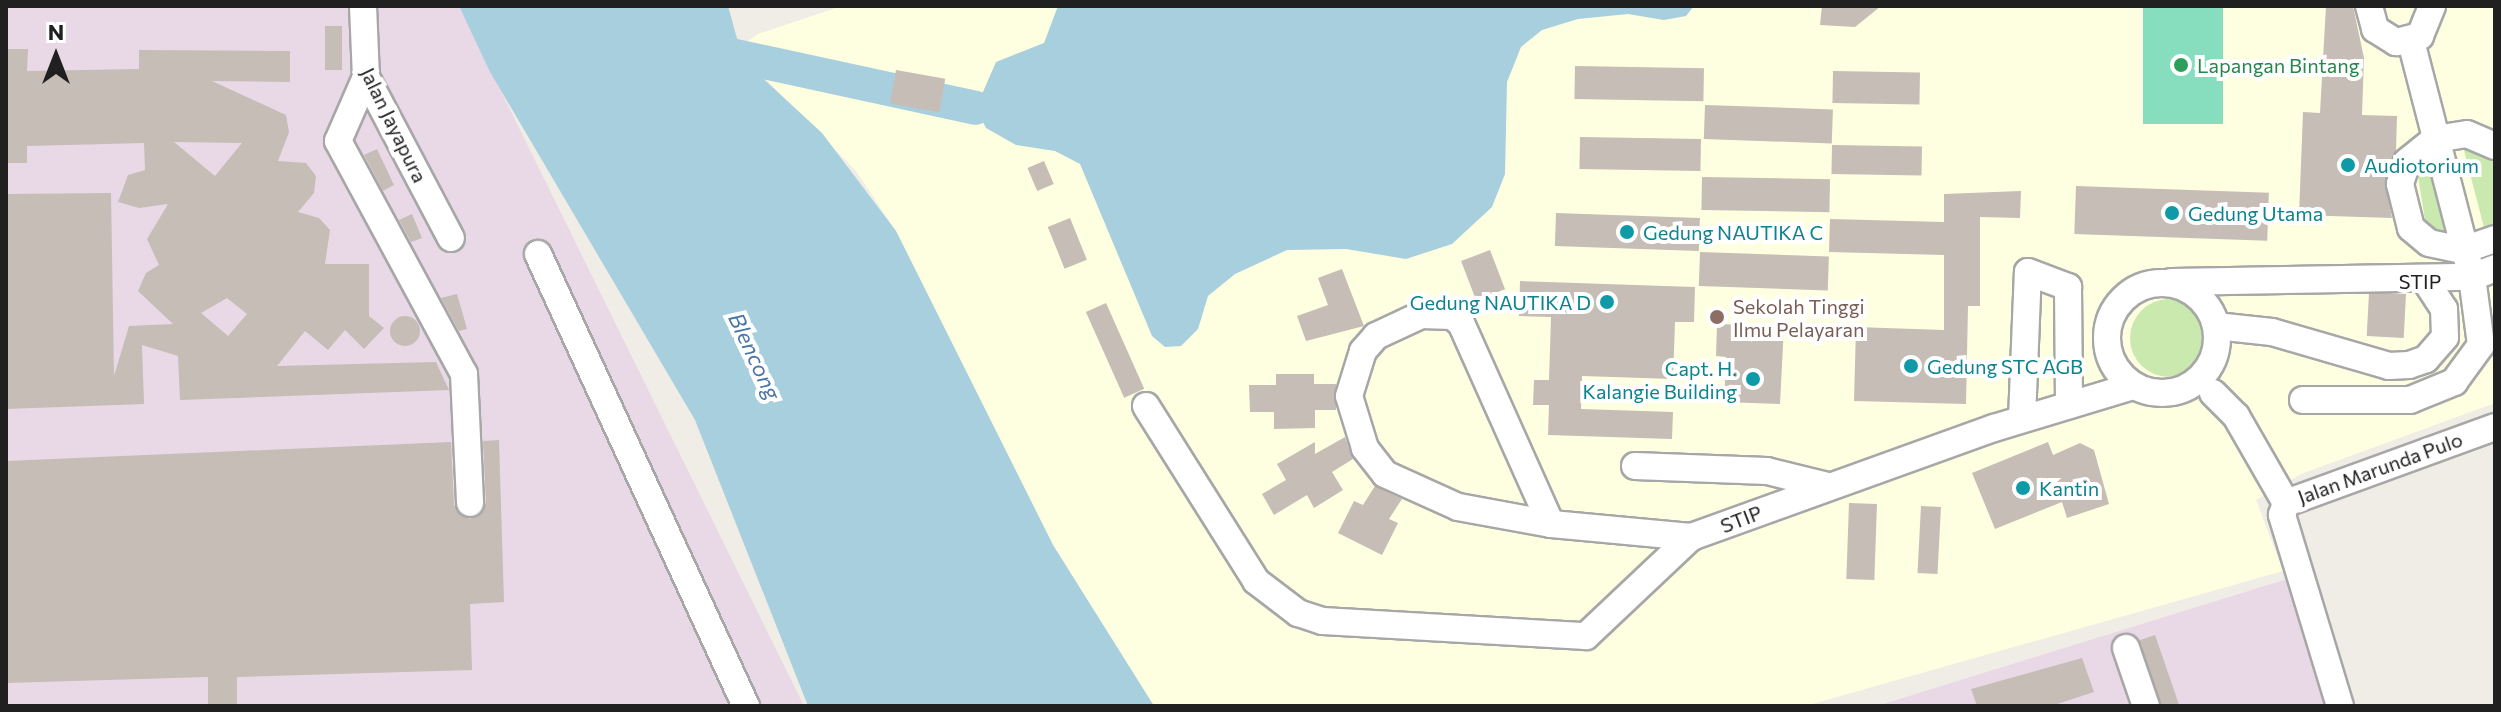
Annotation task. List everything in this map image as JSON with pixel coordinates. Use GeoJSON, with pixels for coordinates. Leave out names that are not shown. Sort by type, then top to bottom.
{"type":"FeatureCollection","features":[{"type":"Feature","properties":{"kind":"street","name":"Jalan Jayapura"},"geometry":{"type":"LineString","coordinates":[[363,6],[366,77],[451,238]]}},
{"type":"Feature","properties":{"kind":"street"},"geometry":{"type":"LineString","coordinates":[[2369,6],[2375,29],[2384,37],[2411,41],[2428,27],[2432,6]]}},
{"type":"Feature","properties":{"kind":"street","name":"STIP"},"geometry":{"type":"LineString","coordinates":[[2411,41],[2463,250],[2484,272]]}},
{"type":"Feature","properties":{"kind":"street"},"geometry":{"type":"LineString","coordinates":[[366,77],[338,141],[464,374],[470,503]]}},
{"type":"Feature","properties":{"kind":"street"},"geometry":{"type":"LineString","coordinates":[[2495,146],[2467,134],[2435,139],[2407,162],[2401,207],[2429,243],[2463,250],[2495,239]]}},
{"type":"Feature","properties":{"kind":"street"},"geometry":{"type":"LineString","coordinates":[[538,254],[746,706]]}},
{"type":"Feature","properties":{"kind":"street"},"geometry":{"type":"LineString","coordinates":[[2022,419],[2028,272],[2068,287],[2069,405]]}},
{"type":"Feature","properties":{"kind":"street"},"geometry":{"type":"LineString","coordinates":[[2303,400],[2410,400],[2432,392],[2473,364],[2488,322],[2484,272]]}},
{"type":"Feature","properties":{"kind":"street","name":"STIP"},"geometry":{"type":"LineString","coordinates":[[2171,282],[2426,281],[2484,272]]}},
{"type":"Feature","properties":{"kind":"street"},"geometry":{"type":"LineString","coordinates":[[2216,326],[2272,332],[2389,366],[2409,365],[2426,359],[2445,337],[2444,309],[2426,281]]}},
{"type":"Feature","properties":{"kind":"street"},"geometry":{"type":"LineString","coordinates":[[2171,282],[2207,307],[2216,326],[2213,358],[2204,388],[2175,393],[2133,386],[2108,352],[2114,310],[2129,294],[2171,282]]}},
{"type":"Feature","properties":{"kind":"street","name":"STIP"},"geometry":{"type":"LineString","coordinates":[[1551,524],[1461,323],[1452,316],[1421,315],[1376,336],[1352,379],[1352,421],[1385,474],[1419,493],[1458,507],[1551,524],[1691,537],[2022,419],[2133,386]]}},
{"type":"Feature","properties":{"kind":"street"},"geometry":{"type":"LineString","coordinates":[[2204,388],[2236,416],[2286,503]]}},
{"type":"Feature","properties":{"kind":"street"},"geometry":{"type":"LineString","coordinates":[[1146,406],[1256,581],[1298,613],[1323,621],[1586,636],[1691,537]]}},
{"type":"Feature","properties":{"kind":"street","name":"Jalan Marunda Pulo"},"geometry":{"type":"LineString","coordinates":[[2340,706],[2282,515],[2286,503],[2495,427]]}},
{"type":"Feature","properties":{"kind":"street"},"geometry":{"type":"LineString","coordinates":[[1635,466],[1767,471],[1828,486]]}},
{"type":"Feature","properties":{"kind":"street"},"geometry":{"type":"LineString","coordinates":[[2126,648],[2146,706]]}},
{"type":"Feature","properties":{"kind":"shaded area"},"geometry":{"type":"Polygon","coordinates":[[[6,6],[459,6],[804,706],[6,706],[6,6]]]}},
{"type":"Feature","properties":{"kind":"shaded area","name":"Sekolah Tinggi Ilmu Pelayaran"},"geometry":{"type":"Polygon","coordinates":[[[842,6],[2495,6],[2495,403],[2301,474],[2256,500],[2283,571],[1805,706],[1154,706],[1053,545],[896,231],[856,171],[736,49],[758,34],[842,6]]]}},
{"type":"Feature","properties":{"kind":"shaded area"},"geometry":{"type":"Polygon","coordinates":[[[2303,574],[2351,706],[1877,706],[2303,574]]]}},
{"type":"Feature","properties":{"kind":"green space","name":"Lapangan Bintang"},"geometry":{"type":"Polygon","coordinates":[[[2143,6],[2223,6],[2223,124],[2143,124],[2143,6]]]}},
{"type":"Feature","properties":{"kind":"green space"},"geometry":{"type":"Polygon","coordinates":[[[2461,139],[2495,150],[2495,230],[2486,235],[2461,139]]]}},
{"type":"Feature","properties":{"kind":"green space"},"geometry":{"type":"Polygon","coordinates":[[[2435,151],[2470,241],[2438,233],[2425,220],[2418,176],[2435,151]]]}},
{"type":"Feature","properties":{"kind":"green space"},"geometry":{"type":"Polygon","coordinates":[[[2169,299],[2184,302],[2201,316],[2208,338],[2205,353],[2191,370],[2169,377],[2154,374],[2137,360],[2130,338],[2133,323],[2147,306],[2169,299]]]}},
{"type":"Feature","properties":{"kind":"water","name":"Blencong"},"geometry":{"type":"Polygon","coordinates":[[[459,6],[728,6],[743,60],[822,133],[896,231],[1053,545],[1154,706],[808,706],[695,420],[490,72],[459,6]]]}},
{"type":"Feature","properties":{"kind":"water"},"geometry":{"type":"Polygon","coordinates":[[[1058,6],[1694,6],[1686,16],[1664,20],[1628,14],[1578,19],[1542,30],[1521,47],[1507,82],[1505,174],[1492,207],[1452,244],[1406,259],[1346,249],[1287,250],[1235,274],[1208,296],[1198,329],[1181,346],[1165,347],[1152,336],[1080,164],[1055,151],[1016,145],[986,128],[976,108],[996,62],[1044,43],[1058,6]]]}},
{"type":"Feature","properties":{"kind":"building"},"geometry":{"type":"Polygon","coordinates":[[[1822,6],[1881,6],[1855,27],[1820,25],[1822,6]]]}},
{"type":"Feature","properties":{"kind":"building","name":"Audiotorium"},"geometry":{"type":"Polygon","coordinates":[[[2326,6],[2353,6],[2364,58],[2362,115],[2397,116],[2396,151],[2385,180],[2392,218],[2299,215],[2303,112],[2320,113],[2326,6]]]}},
{"type":"Feature","properties":{"kind":"building"},"geometry":{"type":"Polygon","coordinates":[[[325,26],[342,26],[342,70],[325,70],[325,26]]]}},
{"type":"Feature","properties":{"kind":"building"},"geometry":{"type":"Polygon","coordinates":[[[6,49],[28,49],[27,71],[139,69],[139,50],[290,51],[290,82],[212,81],[286,115],[289,132],[278,161],[306,163],[316,176],[314,193],[298,212],[319,218],[330,230],[325,264],[369,264],[369,316],[384,328],[364,349],[345,330],[328,350],[305,331],[277,366],[436,362],[449,390],[180,400],[178,356],[142,345],[144,404],[6,409],[6,194],[111,193],[114,376],[129,326],[173,324],[138,291],[146,273],[159,265],[147,239],[168,204],[139,208],[118,202],[128,175],[145,170],[144,143],[27,146],[27,163],[6,163],[6,49]],[[174,142],[215,176],[242,143],[174,142]],[[227,298],[201,313],[228,336],[247,314],[227,298]]]}},
{"type":"Feature","properties":{"kind":"building"},"geometry":{"type":"Polygon","coordinates":[[[1575,66],[1704,68],[1703,101],[1574,99],[1575,66]]]}},
{"type":"Feature","properties":{"kind":"building"},"geometry":{"type":"Polygon","coordinates":[[[896,70],[945,79],[939,112],[890,103],[896,70]]]}},
{"type":"Feature","properties":{"kind":"building"},"geometry":{"type":"Polygon","coordinates":[[[1833,71],[1920,73],[1919,105],[1832,103],[1833,71]]]}},
{"type":"Feature","properties":{"kind":"building"},"geometry":{"type":"Polygon","coordinates":[[[1705,105],[1833,109],[1832,143],[1704,139],[1705,105]]]}},
{"type":"Feature","properties":{"kind":"building"},"geometry":{"type":"Polygon","coordinates":[[[1580,137],[1701,139],[1700,171],[1579,169],[1580,137]]]}},
{"type":"Feature","properties":{"kind":"building"},"geometry":{"type":"Polygon","coordinates":[[[1832,145],[1922,147],[1921,176],[1831,174],[1832,145]]]}},
{"type":"Feature","properties":{"kind":"building"},"geometry":{"type":"Polygon","coordinates":[[[377,149],[394,185],[383,191],[364,155],[377,149]]]}},
{"type":"Feature","properties":{"kind":"building"},"geometry":{"type":"Polygon","coordinates":[[[1044,161],[1054,184],[1037,191],[1027,168],[1044,161]]]}},
{"type":"Feature","properties":{"kind":"building"},"geometry":{"type":"Polygon","coordinates":[[[1702,177],[1830,179],[1829,212],[1701,210],[1702,177]]]}},
{"type":"Feature","properties":{"kind":"building","name":"Gedung Utama"},"geometry":{"type":"Polygon","coordinates":[[[2076,186],[2269,193],[2267,241],[2074,234],[2076,186]]]}},
{"type":"Feature","properties":{"kind":"building"},"geometry":{"type":"Polygon","coordinates":[[[2021,191],[2020,218],[1980,217],[1980,306],[1968,306],[1966,404],[1854,401],[1856,327],[1944,330],[1944,255],[1829,252],[1830,219],[1944,222],[1944,194],[2021,191]]]}},
{"type":"Feature","properties":{"kind":"building","name":"Gedung NAUTIKA C"},"geometry":{"type":"Polygon","coordinates":[[[1556,213],[1700,218],[1699,251],[1555,246],[1556,213]]]}},
{"type":"Feature","properties":{"kind":"building"},"geometry":{"type":"Polygon","coordinates":[[[412,214],[422,238],[411,242],[399,220],[412,214]]]}},
{"type":"Feature","properties":{"kind":"building"},"geometry":{"type":"Polygon","coordinates":[[[1070,218],[1087,260],[1065,269],[1048,227],[1070,218]]]}},
{"type":"Feature","properties":{"kind":"building"},"geometry":{"type":"Polygon","coordinates":[[[1490,250],[1505,289],[1476,300],[1461,261],[1490,250]]]}},
{"type":"Feature","properties":{"kind":"building"},"geometry":{"type":"Polygon","coordinates":[[[1700,252],[1829,257],[1828,290],[1699,286],[1700,252]]]}},
{"type":"Feature","properties":{"kind":"building"},"geometry":{"type":"Polygon","coordinates":[[[1342,269],[1364,326],[1306,341],[1297,316],[1328,305],[1318,278],[1342,269]]]}},
{"type":"Feature","properties":{"kind":"building"},"geometry":{"type":"Polygon","coordinates":[[[1520,281],[1695,287],[1694,322],[1675,322],[1673,379],[1582,376],[1581,409],[1673,412],[1672,439],[1548,435],[1549,405],[1533,405],[1534,380],[1549,380],[1551,317],[1519,316],[1520,281]]]}},
{"type":"Feature","properties":{"kind":"building"},"geometry":{"type":"Polygon","coordinates":[[[2369,292],[2406,294],[2404,338],[2367,336],[2369,292]]]}},
{"type":"Feature","properties":{"kind":"building"},"geometry":{"type":"Polygon","coordinates":[[[457,294],[467,329],[459,331],[441,298],[457,294]]]}},
{"type":"Feature","properties":{"kind":"building"},"geometry":{"type":"Polygon","coordinates":[[[1106,303],[1144,389],[1124,398],[1086,312],[1106,303]]]}},
{"type":"Feature","properties":{"kind":"building"},"geometry":{"type":"Polygon","coordinates":[[[405,316],[411,317],[419,325],[419,337],[411,345],[405,346],[399,345],[391,337],[390,331],[391,325],[399,317],[405,316]]]}},
{"type":"Feature","properties":{"kind":"building","name":"Capt. H. Kalangie Building"},"geometry":{"type":"Polygon","coordinates":[[[1717,324],[1784,326],[1780,404],[1724,402],[1726,357],[1716,356],[1717,324]]]}},
{"type":"Feature","properties":{"kind":"building"},"geometry":{"type":"Polygon","coordinates":[[[1276,374],[1314,374],[1314,384],[1336,384],[1336,410],[1315,410],[1315,428],[1274,429],[1274,412],[1250,412],[1249,385],[1276,385],[1276,374]]]}},
{"type":"Feature","properties":{"kind":"building"},"geometry":{"type":"Polygon","coordinates":[[[1345,437],[1353,459],[1332,472],[1343,490],[1314,508],[1307,495],[1274,515],[1262,494],[1286,480],[1277,464],[1315,442],[1315,454],[1345,437]]]}},
{"type":"Feature","properties":{"kind":"building"},"geometry":{"type":"Polygon","coordinates":[[[499,440],[504,602],[470,604],[472,670],[237,677],[237,704],[208,704],[208,677],[6,683],[6,461],[451,442],[454,505],[470,519],[486,503],[483,441],[499,440]]]}},
{"type":"Feature","properties":{"kind":"building","name":"Kantin"},"geometry":{"type":"Polygon","coordinates":[[[2048,442],[2053,455],[2080,443],[2094,450],[2109,504],[2067,518],[2062,502],[1995,529],[1972,473],[2048,442]]]}},
{"type":"Feature","properties":{"kind":"building"},"geometry":{"type":"Polygon","coordinates":[[[1375,486],[1402,499],[1389,519],[1398,523],[1382,555],[1338,533],[1354,501],[1363,505],[1375,486]]]}},
{"type":"Feature","properties":{"kind":"building"},"geometry":{"type":"Polygon","coordinates":[[[1849,503],[1877,504],[1874,580],[1846,579],[1849,503]]]}},
{"type":"Feature","properties":{"kind":"building"},"geometry":{"type":"Polygon","coordinates":[[[1921,506],[1941,507],[1937,574],[1917,573],[1921,506]]]}},
{"type":"Feature","properties":{"kind":"building"},"geometry":{"type":"Polygon","coordinates":[[[2155,635],[2179,706],[2161,706],[2139,641],[2155,635]]]}},
{"type":"Feature","properties":{"kind":"building"},"geometry":{"type":"Polygon","coordinates":[[[2082,658],[2094,692],[2051,706],[1977,706],[1971,689],[2082,658]]]}},
{"type":"Feature","properties":{"kind":"waterway"},"geometry":{"type":"LineString","coordinates":[[699,48],[976,108]]}},
{"type":"Feature","properties":{"kind":"place","name":"Lapangan Bintang"},"geometry":{"type":"Point","coordinates":[2181,65]}},
{"type":"Feature","properties":{"kind":"place","name":"Audiotorium"},"geometry":{"type":"Point","coordinates":[2348,165]}},
{"type":"Feature","properties":{"kind":"place","name":"Gedung Utama"},"geometry":{"type":"Point","coordinates":[2172,213]}},
{"type":"Feature","properties":{"kind":"place","name":"Gedung NAUTIKA C"},"geometry":{"type":"Point","coordinates":[1627,232]}},
{"type":"Feature","properties":{"kind":"place","name":"Gedung NAUTIKA D"},"geometry":{"type":"Point","coordinates":[1607,302]}},
{"type":"Feature","properties":{"kind":"place","name":"Sekolah Tinggi Ilmu Pelayaran"},"geometry":{"type":"Point","coordinates":[1717,317]}},
{"type":"Feature","properties":{"kind":"place","name":"Gedung STC AGB"},"geometry":{"type":"Point","coordinates":[1911,366]}},
{"type":"Feature","properties":{"kind":"place","name":"Capt. H. Kalangie Building"},"geometry":{"type":"Point","coordinates":[1753,379]}},
{"type":"Feature","properties":{"kind":"place","name":"Kantin"},"geometry":{"type":"Point","coordinates":[2023,488]}}]}
